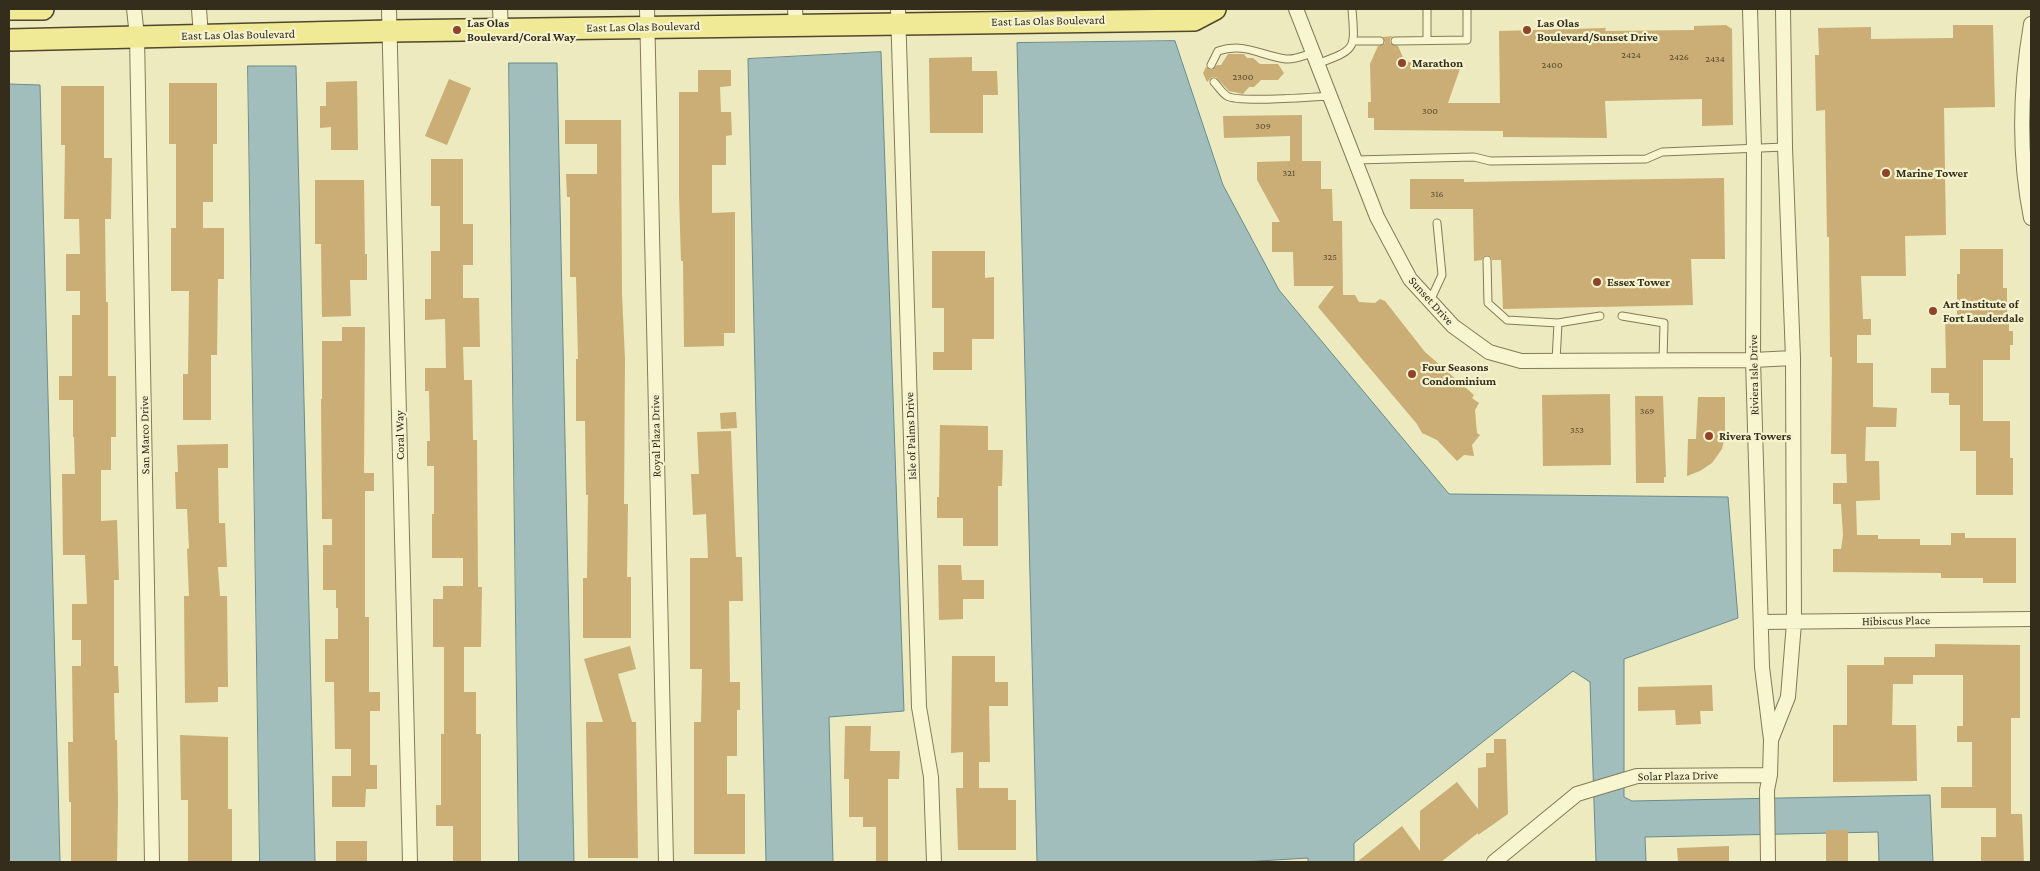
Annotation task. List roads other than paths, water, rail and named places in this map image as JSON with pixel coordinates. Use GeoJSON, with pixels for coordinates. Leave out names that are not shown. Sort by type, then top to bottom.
{"type":"FeatureCollection","features":[{"type":"Feature","properties":{"kind":"main road"},"geometry":{"type":"LineString","coordinates":[[9,9],[42,9]]}},
{"type":"Feature","properties":{"kind":"main road","name":"East Las Olas Boulevard"},"geometry":{"type":"LineString","coordinates":[[9,40],[390,31],[500,19],[1089,15],[1194,20],[1215,9]]}},
{"type":"Feature","properties":{"kind":"street","name":"San Marco Drive"},"geometry":{"type":"LineString","coordinates":[[134,9],[138,36],[152,862]]}},
{"type":"Feature","properties":{"kind":"street"},"geometry":{"type":"LineString","coordinates":[[199,9],[202,36]]}},
{"type":"Feature","properties":{"kind":"street","name":"Coral Way"},"geometry":{"type":"LineString","coordinates":[[389,9],[410,862]]}},
{"type":"Feature","properties":{"kind":"street","name":"Sunset Drive"},"geometry":{"type":"LineString","coordinates":[[1296,9],[1377,217],[1410,279],[1453,326],[1489,352],[1520,361],[1753,360],[1793,358]]}},
{"type":"Feature","properties":{"kind":"street","name":"Riviera Isle Drive"},"geometry":{"type":"LineString","coordinates":[[1750,9],[1754,148],[1753,360],[1762,667],[1771,740],[1770,775],[1767,790],[1768,862]]}},
{"type":"Feature","properties":{"kind":"street","name":"Riviera Isle Drive"},"geometry":{"type":"LineString","coordinates":[[1771,740],[1788,697],[1794,622],[1793,358],[1785,147],[1783,9]]}},
{"type":"Feature","properties":{"kind":"street","name":"Isle of Palms Drive"},"geometry":{"type":"LineString","coordinates":[[899,16],[919,707],[931,777],[934,862]]}},
{"type":"Feature","properties":{"kind":"street","name":"Royal Plaza Drive"},"geometry":{"type":"LineString","coordinates":[[647,18],[666,862]]}},
{"type":"Feature","properties":{"kind":"street"},"geometry":{"type":"LineString","coordinates":[[2031,24],[2026,53],[2021,122],[2022,165],[2031,218]]}},
{"type":"Feature","properties":{"kind":"street","name":"Hibiscus Place"},"geometry":{"type":"LineString","coordinates":[[1761,622],[2031,619]]}},
{"type":"Feature","properties":{"kind":"street","name":"Solar Plaza Drive"},"geometry":{"type":"LineString","coordinates":[[1494,862],[1577,794],[1637,776],[1770,775]]}},
{"type":"Feature","properties":{"kind":"lane"},"geometry":{"type":"LineString","coordinates":[[1211,65],[1218,51],[1226,48],[1252,49],[1288,59],[1315,59],[1344,54],[1350,48],[1353,41],[1352,9]]}},
{"type":"Feature","properties":{"kind":"lane"},"geometry":{"type":"LineString","coordinates":[[1427,9],[1427,40]]}},
{"type":"Feature","properties":{"kind":"lane"},"geometry":{"type":"LineString","coordinates":[[1396,41],[1467,40],[1467,9]]}},
{"type":"Feature","properties":{"kind":"lane"},"geometry":{"type":"LineString","coordinates":[[1353,41],[1380,41]]}},
{"type":"Feature","properties":{"kind":"lane"},"geometry":{"type":"LineString","coordinates":[[1214,82],[1224,95],[1231,98],[1263,99],[1330,96]]}},
{"type":"Feature","properties":{"kind":"lane"},"geometry":{"type":"LineString","coordinates":[[1355,160],[1474,157],[1490,161],[1646,159],[1662,152],[1785,147]]}},
{"type":"Feature","properties":{"kind":"lane"},"geometry":{"type":"LineString","coordinates":[[1430,301],[1442,275],[1437,223]]}},
{"type":"Feature","properties":{"kind":"lane"},"geometry":{"type":"LineString","coordinates":[[1487,260],[1488,303],[1507,320],[1558,323],[1600,316]]}},
{"type":"Feature","properties":{"kind":"lane"},"geometry":{"type":"LineString","coordinates":[[1622,316],[1664,323],[1663,360]]}},
{"type":"Feature","properties":{"kind":"lane"},"geometry":{"type":"LineString","coordinates":[[1556,361],[1558,323]]}},
{"type":"Feature","properties":{"kind":"water"},"geometry":{"type":"Polygon","coordinates":[[[1175,41],[1223,185],[1279,290],[1449,494],[1728,497],[1738,618],[1624,659],[1624,797],[1632,801],[1930,795],[1933,862],[1879,862],[1878,832],[1645,837],[1646,862],[1596,862],[1590,682],[1573,671],[1354,843],[1354,862],[1308,862],[1308,858],[1243,862],[1037,862],[1017,43],[1175,41]]]}},
{"type":"Feature","properties":{"kind":"water"},"geometry":{"type":"Polygon","coordinates":[[[881,52],[904,711],[829,717],[833,862],[766,862],[748,59],[881,52]]]}},
{"type":"Feature","properties":{"kind":"water"},"geometry":{"type":"Polygon","coordinates":[[[509,63],[557,63],[574,862],[519,862],[509,63]]]}},
{"type":"Feature","properties":{"kind":"water"},"geometry":{"type":"Polygon","coordinates":[[[248,66],[296,66],[315,862],[260,862],[248,66]]]}},
{"type":"Feature","properties":{"kind":"water"},"geometry":{"type":"Polygon","coordinates":[[[9,84],[40,85],[60,862],[9,862],[9,84]]]}},
{"type":"Feature","properties":{"kind":"place","name":"Las Olas Boulevard/Coral Way"},"geometry":{"type":"Point","coordinates":[457,30]}},
{"type":"Feature","properties":{"kind":"place","name":"Las Olas Boulevard/Sunset Drive"},"geometry":{"type":"Point","coordinates":[1527,30]}},
{"type":"Feature","properties":{"kind":"place","name":"Marathon"},"geometry":{"type":"Point","coordinates":[1402,63]}},
{"type":"Feature","properties":{"kind":"place","name":"Marine Tower"},"geometry":{"type":"Point","coordinates":[1886,173]}},
{"type":"Feature","properties":{"kind":"place","name":"Essex Tower"},"geometry":{"type":"Point","coordinates":[1597,282]}},
{"type":"Feature","properties":{"kind":"place","name":"Art Institute of Fort Lauderdale"},"geometry":{"type":"Point","coordinates":[1933,311]}},
{"type":"Feature","properties":{"kind":"place","name":"Four Seasons Condominium"},"geometry":{"type":"Point","coordinates":[1412,374]}},
{"type":"Feature","properties":{"kind":"place","name":"Rivera Towers"},"geometry":{"type":"Point","coordinates":[1709,436]}}]}
